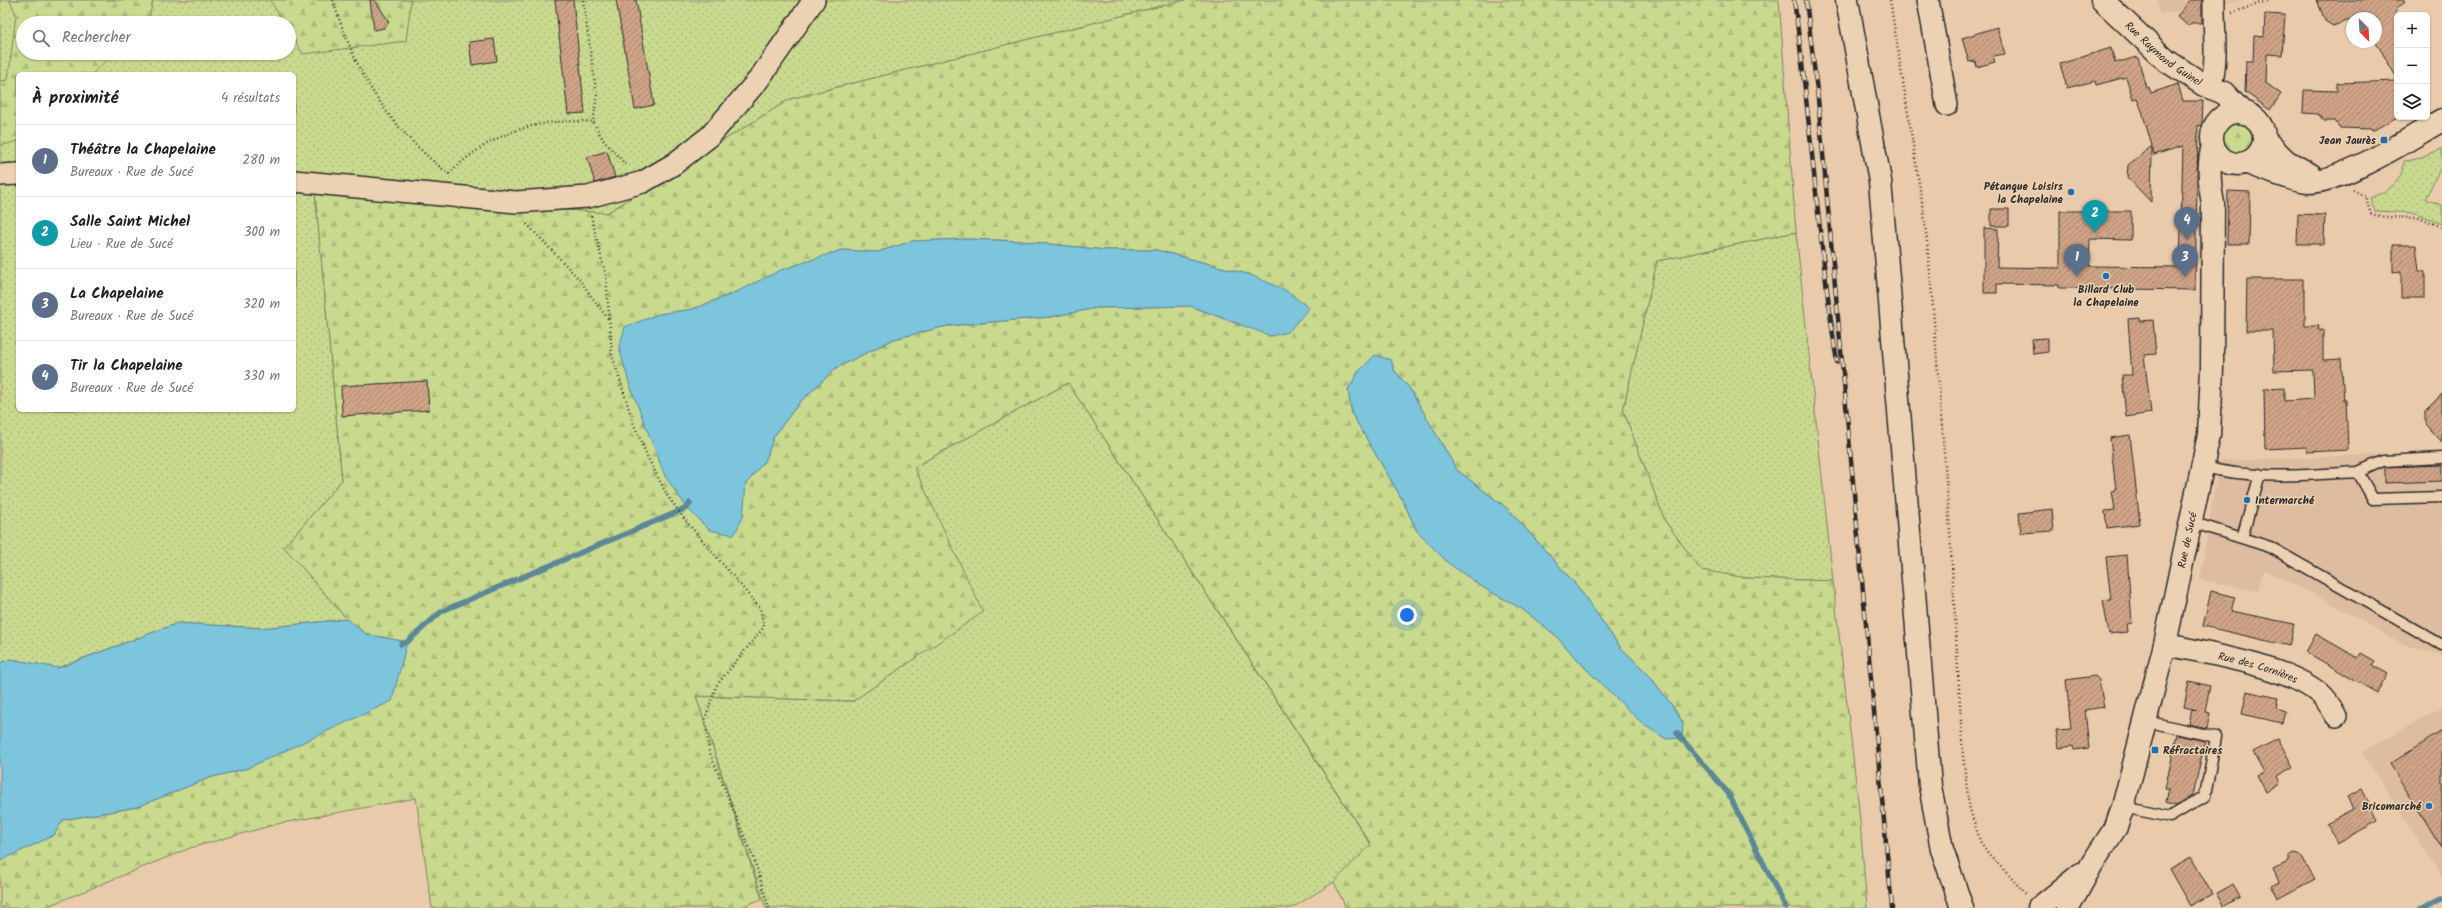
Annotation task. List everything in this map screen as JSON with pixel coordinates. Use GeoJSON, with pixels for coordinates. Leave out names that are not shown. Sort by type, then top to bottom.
{"type":"FeatureCollection","features":[{"type":"Feature","properties":{"kind":"street"},"geometry":{"type":"LineString","coordinates":[[296,181],[444,197],[504,201],[588,197],[643,182],[674,164],[710,136],[759,79],[814,0]]}},
{"type":"Feature","properties":{"kind":"street"},"geometry":{"type":"LineString","coordinates":[[1847,0],[1880,181],[1930,786],[1942,849],[1962,908]]}},
{"type":"Feature","properties":{"kind":"street"},"geometry":{"type":"LineString","coordinates":[[1928,0],[1947,105]]}},
{"type":"Feature","properties":{"kind":"street","name":"Rue Raymond Guinel"},"geometry":{"type":"LineString","coordinates":[[2102,0],[2167,61],[2210,88],[2224,93],[2243,113]]}},
{"type":"Feature","properties":{"kind":"street"},"geometry":{"type":"LineString","coordinates":[[2210,88],[2215,38],[2214,7]]}},
{"type":"Feature","properties":{"kind":"street","name":"Rue de Sucé"},"geometry":{"type":"LineString","coordinates":[[2068,908],[2092,864],[2116,827],[2123,807],[2165,644],[2204,467],[2211,406],[2213,203],[2210,186],[2210,155],[2216,119],[2210,88]]}},
{"type":"Feature","properties":{"kind":"street"},"geometry":{"type":"LineString","coordinates":[[2244,164],[2260,154],[2264,140],[2261,125],[2250,115],[2243,113],[2229,114],[2218,122],[2214,136],[2220,157],[2233,164],[2244,164],[2307,182],[2328,178],[2386,152],[2442,120]]}},
{"type":"Feature","properties":{"kind":"street"},"geometry":{"type":"LineString","coordinates":[[2264,140],[2286,160],[2328,178]]}},
{"type":"Feature","properties":{"kind":"street","name":"Rue de Sucé"},"geometry":{"type":"LineString","coordinates":[[2213,203],[2220,186],[2233,170],[2244,164]]}},
{"type":"Feature","properties":{"kind":"street"},"geometry":{"type":"LineString","coordinates":[[0,175],[16,174]]}},
{"type":"Feature","properties":{"kind":"street","name":"Rue des Cornières"},"geometry":{"type":"LineString","coordinates":[[2165,644],[2292,676],[2318,692],[2336,716]]}},
{"type":"Feature","properties":{"kind":"street","name":"Rue de Sucé"},"geometry":{"type":"LineString","coordinates":[[2033,902],[2092,864]]}},
{"type":"Feature","properties":{"kind":"lane"},"geometry":{"type":"LineString","coordinates":[[2204,467],[2221,472],[2286,475],[2358,472],[2383,461],[2442,458]]}},
{"type":"Feature","properties":{"kind":"lane"},"geometry":{"type":"LineString","coordinates":[[2358,472],[2373,499],[2442,497]]}},
{"type":"Feature","properties":{"kind":"lane"},"geometry":{"type":"LineString","coordinates":[[2242,538],[2260,474]]}},
{"type":"Feature","properties":{"kind":"lane"},"geometry":{"type":"LineString","coordinates":[[2191,522],[2270,548],[2442,645]]}},
{"type":"Feature","properties":{"kind":"lane"},"geometry":{"type":"LineString","coordinates":[[2123,807],[2170,817],[2205,796],[2216,737],[2145,721]]}},
{"type":"Feature","properties":{"kind":"path"},"geometry":{"type":"LineString","coordinates":[[333,0],[341,26],[363,78],[392,120],[427,156],[449,174]]}},
{"type":"Feature","properties":{"kind":"path"},"geometry":{"type":"LineString","coordinates":[[583,0],[597,96],[593,122],[604,141],[643,182]]}},
{"type":"Feature","properties":{"kind":"path"},"geometry":{"type":"LineString","coordinates":[[1890,0],[1924,214],[1930,274],[1950,531],[1963,756],[1969,806],[1976,832],[1984,847],[2033,902]]}},
{"type":"Feature","properties":{"kind":"path"},"geometry":{"type":"LineString","coordinates":[[2214,7],[2233,12],[2270,0]]}},
{"type":"Feature","properties":{"kind":"path"},"geometry":{"type":"LineString","coordinates":[[444,197],[449,174],[477,149],[506,133],[542,124],[573,121],[593,122]]}},
{"type":"Feature","properties":{"kind":"path"},"geometry":{"type":"LineString","coordinates":[[2328,178],[2365,196],[2371,214],[2384,217],[2421,218],[2442,227]]}},
{"type":"Feature","properties":{"kind":"path"},"geometry":{"type":"LineString","coordinates":[[588,197],[593,229],[606,276],[608,320],[612,355],[633,422],[647,456],[672,502],[685,520],[760,608],[764,627],[716,686],[705,720],[709,751],[755,862],[769,908]]}},
{"type":"Feature","properties":{"kind":"path"},"geometry":{"type":"LineString","coordinates":[[504,201],[543,239],[579,279],[608,320]]}},
{"type":"Feature","properties":{"kind":"shaded area"},"geometry":{"type":"Polygon","coordinates":[[[2158,0],[2246,0],[2159,14],[2158,0]]]}},
{"type":"Feature","properties":{"kind":"shaded area"},"geometry":{"type":"Polygon","coordinates":[[[2442,452],[2442,656],[2402,644],[2327,601],[2264,570],[2258,591],[2200,580],[2219,461],[2442,452]]]}},
{"type":"Feature","properties":{"kind":"shaded area"},"geometry":{"type":"Polygon","coordinates":[[[2442,707],[2442,876],[2441,877],[2362,752],[2442,707]]]}},
{"type":"Feature","properties":{"kind":"green space"},"geometry":{"type":"Polygon","coordinates":[[[0,0],[1185,0],[790,99],[607,213],[315,192],[342,480],[284,547],[347,619],[262,628],[178,623],[57,668],[11,659],[0,663],[0,0]]]}},
{"type":"Feature","properties":{"kind":"green space"},"geometry":{"type":"Polygon","coordinates":[[[10,0],[153,0],[150,16],[16,16],[16,60],[107,60],[94,72],[16,72],[16,142],[0,146],[0,81],[8,80],[16,15],[10,0]]]}},
{"type":"Feature","properties":{"kind":"green space"},"geometry":{"type":"Polygon","coordinates":[[[270,0],[411,0],[406,41],[303,54],[296,42],[296,16],[280,16],[270,0]]]}},
{"type":"Feature","properties":{"kind":"green space"},"geometry":{"type":"Polygon","coordinates":[[[1185,0],[1779,0],[1796,232],[1657,261],[1623,410],[1665,521],[1701,570],[1747,578],[1833,581],[1859,810],[1867,908],[1346,908],[1334,882],[1371,844],[1068,383],[914,467],[983,612],[853,701],[696,696],[762,899],[738,908],[432,908],[416,798],[277,824],[190,848],[43,908],[0,908],[0,861],[54,835],[63,820],[137,807],[209,778],[248,768],[407,642],[366,634],[347,619],[284,547],[342,480],[315,192],[607,213],[790,99],[1185,0]],[[966,239],[913,241],[877,252],[841,250],[693,309],[659,314],[619,348],[645,425],[746,484],[766,459],[774,436],[799,403],[836,368],[894,339],[947,326],[1050,317],[1097,308],[1190,306],[1240,325],[1251,275],[1157,250],[1106,250],[1021,241],[966,239]],[[1391,360],[1359,371],[1348,390],[1352,414],[1402,499],[1417,531],[1484,588],[1522,609],[1554,634],[1590,673],[1683,723],[1671,704],[1648,674],[1620,647],[1578,587],[1509,510],[1457,470],[1410,389],[1394,370],[1391,360]]]}},
{"type":"Feature","properties":{"kind":"green space"},"geometry":{"type":"Polygon","coordinates":[[[2235,123],[2241,123],[2251,130],[2254,139],[2253,145],[2247,152],[2241,155],[2235,155],[2225,148],[2222,142],[2222,136],[2229,126],[2235,123]]]}},
{"type":"Feature","properties":{"kind":"green space"},"geometry":{"type":"Polygon","coordinates":[[[2442,149],[2442,165],[2425,199],[2442,205],[2442,224],[2416,213],[2375,211],[2370,198],[2388,189],[2398,180],[2401,175],[2404,161],[2413,160],[2442,149]]]}},
{"type":"Feature","properties":{"kind":"green space"},"geometry":{"type":"Polygon","coordinates":[[[1796,232],[1833,581],[1747,578],[1701,571],[1665,521],[1623,410],[1657,261],[1796,232]]]}},
{"type":"Feature","properties":{"kind":"green space"},"geometry":{"type":"Polygon","coordinates":[[[1068,383],[1371,845],[1334,882],[1292,908],[766,908],[696,696],[853,701],[982,612],[914,467],[1068,383]]]}},
{"type":"Feature","properties":{"kind":"water"},"geometry":{"type":"Polygon","coordinates":[[[966,239],[1021,241],[1106,250],[1157,250],[1251,275],[1285,290],[1309,308],[1288,332],[1271,336],[1190,306],[1097,308],[1050,317],[947,326],[894,339],[836,368],[799,403],[774,436],[766,459],[746,484],[743,517],[734,535],[709,530],[687,508],[665,476],[629,383],[619,348],[625,327],[659,314],[693,309],[732,294],[781,270],[841,250],[877,252],[913,241],[966,239]]]}},
{"type":"Feature","properties":{"kind":"water"},"geometry":{"type":"Polygon","coordinates":[[[1375,355],[1391,360],[1394,370],[1410,389],[1457,470],[1509,510],[1578,587],[1620,647],[1648,674],[1671,704],[1683,723],[1682,738],[1666,739],[1644,725],[1590,673],[1554,634],[1522,609],[1484,588],[1448,563],[1417,531],[1402,499],[1352,414],[1348,390],[1359,371],[1375,355]]]}},
{"type":"Feature","properties":{"kind":"water"},"geometry":{"type":"Polygon","coordinates":[[[347,619],[366,634],[407,642],[392,701],[248,768],[209,778],[137,807],[63,820],[54,835],[0,861],[0,663],[11,659],[58,668],[178,623],[262,628],[347,619]]]}},
{"type":"Feature","properties":{"kind":"building"},"geometry":{"type":"Polygon","coordinates":[[[370,0],[375,0],[389,22],[384,28],[374,30],[370,0]]]}},
{"type":"Feature","properties":{"kind":"building"},"geometry":{"type":"Polygon","coordinates":[[[555,0],[573,0],[585,113],[568,114],[555,0]]]}},
{"type":"Feature","properties":{"kind":"building"},"geometry":{"type":"Polygon","coordinates":[[[616,0],[636,0],[654,105],[635,109],[616,0]]]}},
{"type":"Feature","properties":{"kind":"building"},"geometry":{"type":"Polygon","coordinates":[[[2191,0],[2202,0],[2202,23],[2191,23],[2188,26],[2177,16],[2191,0]]]}},
{"type":"Feature","properties":{"kind":"building"},"geometry":{"type":"Polygon","coordinates":[[[2317,0],[2406,0],[2396,9],[2396,12],[2394,12],[2394,73],[2380,48],[2382,48],[2382,12],[2346,12],[2346,21],[2333,26],[2325,21],[2317,0]]]}},
{"type":"Feature","properties":{"kind":"building"},"geometry":{"type":"Polygon","coordinates":[[[2265,14],[2285,15],[2282,55],[2267,54],[2266,83],[2281,94],[2270,110],[2245,92],[2246,61],[2253,61],[2254,36],[2264,37],[2265,14]]]}},
{"type":"Feature","properties":{"kind":"building"},"geometry":{"type":"Polygon","coordinates":[[[1997,27],[2005,54],[1993,56],[1995,62],[1977,67],[1975,61],[1969,62],[1962,38],[1997,27]]]}},
{"type":"Feature","properties":{"kind":"building"},"geometry":{"type":"Polygon","coordinates":[[[494,39],[497,61],[472,65],[469,42],[494,39]]]}},
{"type":"Feature","properties":{"kind":"building"},"geometry":{"type":"Polygon","coordinates":[[[2111,48],[2115,63],[2138,57],[2146,88],[2149,87],[2151,93],[2178,84],[2183,101],[2203,101],[2202,126],[2198,125],[2195,290],[2059,288],[2059,285],[1997,284],[1997,293],[1984,293],[1984,228],[1998,229],[1997,267],[2060,268],[2060,211],[2131,211],[2131,240],[2090,239],[2089,266],[2180,267],[2183,146],[2154,155],[2152,147],[2151,202],[2127,177],[2128,165],[2152,146],[2142,111],[2137,98],[2133,99],[2126,77],[2096,85],[2095,81],[2067,88],[2060,64],[2111,48]]]}},
{"type":"Feature","properties":{"kind":"building"},"geometry":{"type":"Polygon","coordinates":[[[2394,81],[2394,119],[2372,131],[2371,129],[2340,128],[2335,121],[2324,121],[2318,114],[2303,113],[2304,90],[2337,91],[2337,83],[2394,81]]]}},
{"type":"Feature","properties":{"kind":"building"},"geometry":{"type":"Polygon","coordinates":[[[607,151],[615,177],[595,183],[587,157],[607,151]]]}},
{"type":"Feature","properties":{"kind":"building"},"geometry":{"type":"Polygon","coordinates":[[[2228,191],[2250,192],[2249,244],[2227,244],[2228,191]]]}},
{"type":"Feature","properties":{"kind":"building"},"geometry":{"type":"Polygon","coordinates":[[[1991,209],[2009,209],[2009,226],[1991,226],[1991,209]]]}},
{"type":"Feature","properties":{"kind":"building"},"geometry":{"type":"Polygon","coordinates":[[[2298,214],[2325,215],[2324,244],[2297,244],[2298,214]]]}},
{"type":"Feature","properties":{"kind":"building"},"geometry":{"type":"Polygon","coordinates":[[[2393,245],[2416,245],[2419,271],[2425,272],[2425,298],[2401,298],[2401,271],[2393,272],[2393,245]]]}},
{"type":"Feature","properties":{"kind":"building"},"geometry":{"type":"Polygon","coordinates":[[[2247,279],[2303,279],[2303,290],[2305,290],[2305,326],[2319,326],[2318,330],[2323,330],[2323,360],[2341,359],[2344,400],[2346,400],[2348,450],[2307,452],[2307,447],[2265,449],[2264,389],[2284,388],[2284,401],[2314,399],[2313,370],[2274,371],[2273,331],[2246,331],[2247,279]]]}},
{"type":"Feature","properties":{"kind":"building"},"geometry":{"type":"Polygon","coordinates":[[[2140,318],[2140,321],[2153,320],[2156,354],[2144,355],[2151,413],[2126,417],[2122,375],[2132,375],[2128,319],[2140,318]]]}},
{"type":"Feature","properties":{"kind":"building"},"geometry":{"type":"Polygon","coordinates":[[[2048,338],[2048,352],[2033,354],[2032,339],[2048,338]]]}},
{"type":"Feature","properties":{"kind":"building"},"geometry":{"type":"Polygon","coordinates":[[[427,381],[429,410],[342,416],[341,386],[427,381]]]}},
{"type":"Feature","properties":{"kind":"building"},"geometry":{"type":"Polygon","coordinates":[[[2442,394],[2442,442],[2425,423],[2425,411],[2442,394]]]}},
{"type":"Feature","properties":{"kind":"building"},"geometry":{"type":"Polygon","coordinates":[[[2130,435],[2140,524],[2107,528],[2105,511],[2115,510],[2112,491],[2116,490],[2110,438],[2130,435]]]}},
{"type":"Feature","properties":{"kind":"building"},"geometry":{"type":"Polygon","coordinates":[[[2442,465],[2442,481],[2385,483],[2385,467],[2442,465]]]}},
{"type":"Feature","properties":{"kind":"building"},"geometry":{"type":"Polygon","coordinates":[[[2052,509],[2054,531],[2021,533],[2019,513],[2052,509]]]}},
{"type":"Feature","properties":{"kind":"building"},"geometry":{"type":"Polygon","coordinates":[[[2127,555],[2132,623],[2127,624],[2128,632],[2109,634],[2103,601],[2111,600],[2106,557],[2127,555]]]}},
{"type":"Feature","properties":{"kind":"building"},"geometry":{"type":"Polygon","coordinates":[[[2211,591],[2235,597],[2231,611],[2294,624],[2289,646],[2203,626],[2211,591]]]}},
{"type":"Feature","properties":{"kind":"building"},"geometry":{"type":"Polygon","coordinates":[[[2316,634],[2358,658],[2361,653],[2375,661],[2372,665],[2388,674],[2377,693],[2306,652],[2316,634]]]}},
{"type":"Feature","properties":{"kind":"building"},"geometry":{"type":"Polygon","coordinates":[[[2095,676],[2099,680],[2104,707],[2085,710],[2089,748],[2074,750],[2073,746],[2059,748],[2056,730],[2071,729],[2066,680],[2095,676]]]}},
{"type":"Feature","properties":{"kind":"building"},"geometry":{"type":"Polygon","coordinates":[[[2189,681],[2210,686],[2205,712],[2210,713],[2207,728],[2189,724],[2192,709],[2197,710],[2184,707],[2189,681]]]}},
{"type":"Feature","properties":{"kind":"building"},"geometry":{"type":"Polygon","coordinates":[[[2247,691],[2278,698],[2276,708],[2285,711],[2282,723],[2242,714],[2247,691]]]}},
{"type":"Feature","properties":{"kind":"building","name":"Bricomarché"},"geometry":{"type":"Polygon","coordinates":[[[2442,731],[2442,848],[2390,764],[2442,731]]]}},
{"type":"Feature","properties":{"kind":"building"},"geometry":{"type":"Polygon","coordinates":[[[2177,735],[2205,741],[2193,795],[2176,806],[2166,803],[2169,789],[2165,789],[2177,735]]]}},
{"type":"Feature","properties":{"kind":"building"},"geometry":{"type":"Polygon","coordinates":[[[2278,739],[2293,767],[2277,776],[2280,783],[2266,792],[2257,775],[2264,772],[2253,752],[2278,739]]]}},
{"type":"Feature","properties":{"kind":"building"},"geometry":{"type":"Polygon","coordinates":[[[2362,789],[2378,821],[2337,843],[2326,823],[2353,809],[2347,797],[2362,789]]]}},
{"type":"Feature","properties":{"kind":"building"},"geometry":{"type":"Polygon","coordinates":[[[2294,853],[2301,855],[2315,879],[2277,899],[2271,886],[2279,882],[2273,869],[2288,862],[2288,856],[2294,853]]]}},
{"type":"Feature","properties":{"kind":"building"},"geometry":{"type":"Polygon","coordinates":[[[2191,857],[2212,894],[2190,906],[2169,869],[2191,857]]]}},
{"type":"Feature","properties":{"kind":"building"},"geometry":{"type":"Polygon","coordinates":[[[2233,884],[2240,896],[2223,906],[2216,893],[2233,884]]]}},
{"type":"Feature","properties":{"kind":"waterway"},"geometry":{"type":"LineString","coordinates":[[401,644],[407,642],[442,611],[687,508],[690,503]]}},
{"type":"Feature","properties":{"kind":"waterway"},"geometry":{"type":"LineString","coordinates":[[1677,733],[1728,793],[1786,908]]}},
{"type":"Feature","properties":{"kind":"waterway"},"geometry":{"type":"LineString","coordinates":[[2421,908],[2442,897]]}},
{"type":"Feature","properties":{"kind":"railway"},"geometry":{"type":"LineString","coordinates":[[1794,0],[1830,317],[1837,362]]}},
{"type":"Feature","properties":{"kind":"railway"},"geometry":{"type":"LineString","coordinates":[[1806,0],[1818,99],[1892,908]]}},
{"type":"Feature","properties":{"kind":"place","name":"Jean Jaurès"},"geometry":{"type":"Point","coordinates":[2384,140]}},
{"type":"Feature","properties":{"kind":"place","name":"Pétanque Loisirs la Chapelaine"},"geometry":{"type":"Point","coordinates":[2071,192]}},
{"type":"Feature","properties":{"kind":"place","name":"Salle Saint Michel"},"geometry":{"type":"Point","coordinates":[2095,233]}},
{"type":"Feature","properties":{"kind":"place","name":"Tir la Chapelaine"},"geometry":{"type":"Point","coordinates":[2187,240]}},
{"type":"Feature","properties":{"kind":"place","name":"Billard Club la Chapelaine"},"geometry":{"type":"Point","coordinates":[2106,276]}},
{"type":"Feature","properties":{"kind":"place","name":"Théâtre la Chapelaine"},"geometry":{"type":"Point","coordinates":[2077,277]}},
{"type":"Feature","properties":{"kind":"place","name":"La Chapelaine"},"geometry":{"type":"Point","coordinates":[2185,277]}},
{"type":"Feature","properties":{"kind":"place","name":"Intermarché"},"geometry":{"type":"Point","coordinates":[2247,500]}},
{"type":"Feature","properties":{"kind":"place","name":"Réfractaires"},"geometry":{"type":"Point","coordinates":[2155,750]}},
{"type":"Feature","properties":{"kind":"place","name":"Bricomarché"},"geometry":{"type":"Point","coordinates":[2429,806]}}]}
